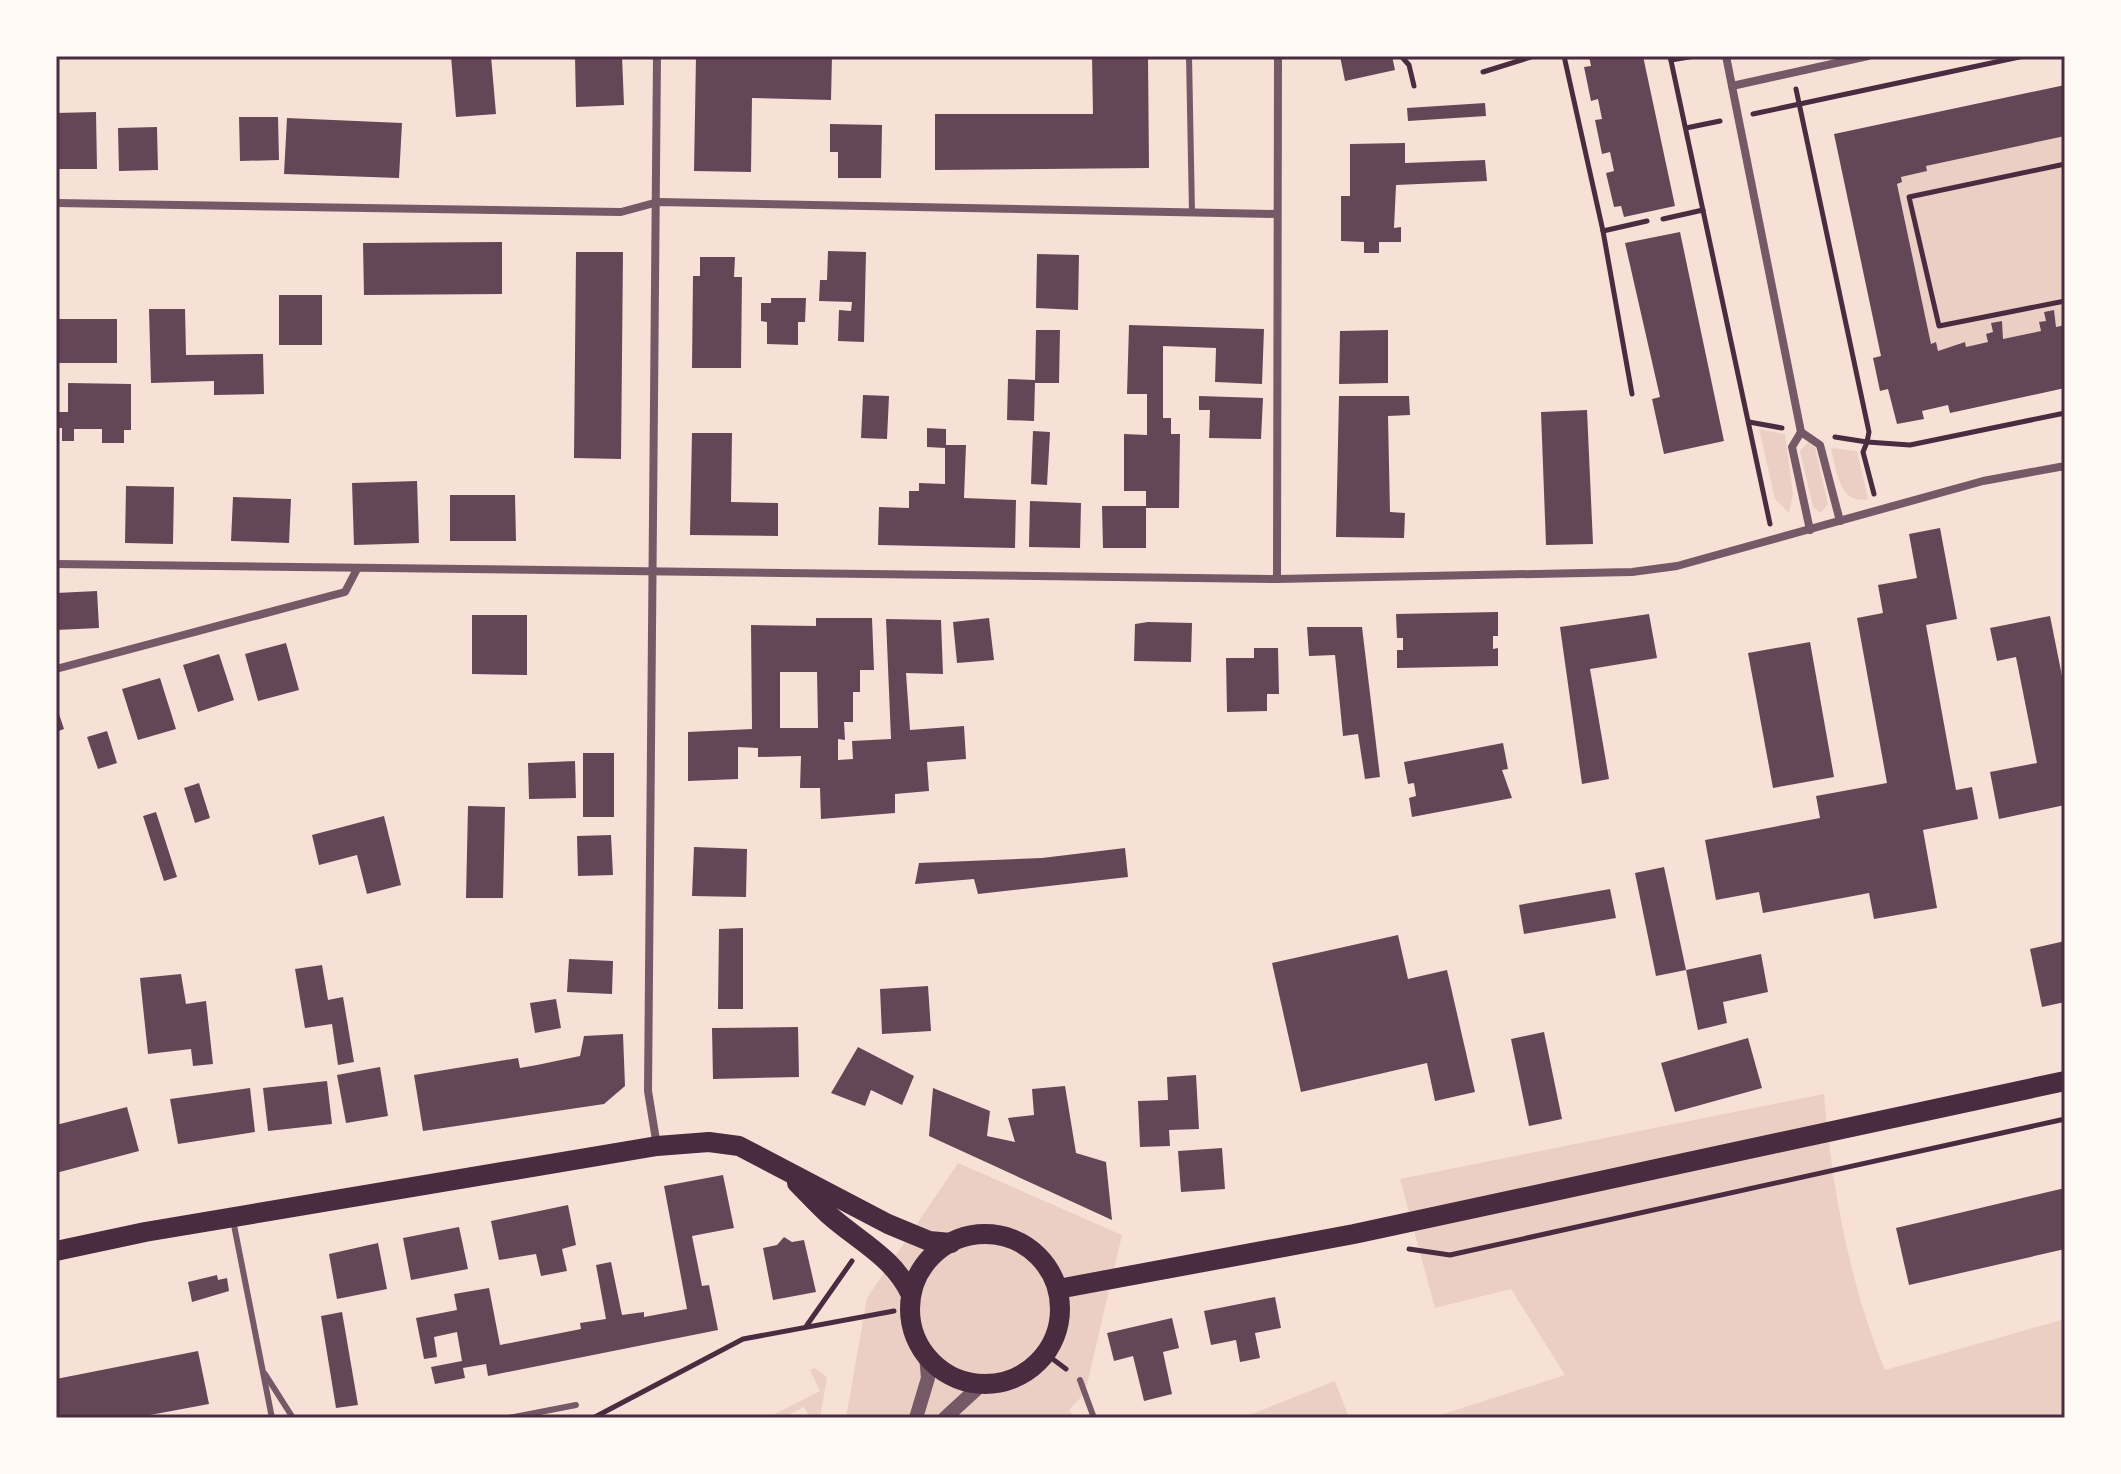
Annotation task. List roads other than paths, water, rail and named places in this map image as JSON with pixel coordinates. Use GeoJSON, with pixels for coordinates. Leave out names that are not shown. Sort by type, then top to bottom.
{"type":"FeatureCollection","features":[{"type":"Feature","properties":{"kind":"main road"},"geometry":{"type":"LineString","coordinates":[[1058,1289],[1354,1234],[2065,1081]]}},
{"type":"Feature","properties":{"kind":"main road"},"geometry":{"type":"LineString","coordinates":[[56,1251],[232,1217],[657,1146],[729,1144],[750,1151],[789,1174],[929,1241],[951,1243],[986,1234],[1021,1243],[1040,1258],[1058,1289],[1059,1323],[1046,1354],[1022,1375],[1003,1382],[982,1384],[951,1376],[926,1356],[916,1337],[911,1301],[903,1277],[872,1246],[829,1215],[789,1174]]}},
{"type":"Feature","properties":{"kind":"main road"},"geometry":{"type":"LineString","coordinates":[[911,1301],[925,1264],[951,1243]]}},
{"type":"Feature","properties":{"kind":"street"},"geometry":{"type":"LineString","coordinates":[[657,56],[648,1091],[657,1146]]}},
{"type":"Feature","properties":{"kind":"street"},"geometry":{"type":"LineString","coordinates":[[1277,579],[1278,56]]}},
{"type":"Feature","properties":{"kind":"street"},"geometry":{"type":"LineString","coordinates":[[1726,56],[1801,432],[1792,447],[1810,530]]}},
{"type":"Feature","properties":{"kind":"street"},"geometry":{"type":"LineString","coordinates":[[1732,86],[1868,56]]}},
{"type":"Feature","properties":{"kind":"street"},"geometry":{"type":"LineString","coordinates":[[56,203],[621,212],[658,202],[1277,214]]}},
{"type":"Feature","properties":{"kind":"street"},"geometry":{"type":"LineString","coordinates":[[1801,432],[1820,445],[1840,521]]}},
{"type":"Feature","properties":{"kind":"street"},"geometry":{"type":"LineString","coordinates":[[56,564],[1277,579],[1632,572],[1677,566],[1983,481],[2065,466]]}},
{"type":"Feature","properties":{"kind":"street"},"geometry":{"type":"LineString","coordinates":[[56,669],[345,592],[357,569]]}},
{"type":"Feature","properties":{"kind":"street"},"geometry":{"type":"LineString","coordinates":[[916,1418],[928,1378],[926,1356]]}},
{"type":"Feature","properties":{"kind":"street"},"geometry":{"type":"LineString","coordinates":[[945,1418],[982,1384]]}},
{"type":"Feature","properties":{"kind":"lane"},"geometry":{"type":"LineString","coordinates":[[1189,56],[1192,213]]}},
{"type":"Feature","properties":{"kind":"lane"},"geometry":{"type":"LineString","coordinates":[[232,1217],[272,1418]]}},
{"type":"Feature","properties":{"kind":"lane"},"geometry":{"type":"LineString","coordinates":[[262,1369],[291,1416]]}},
{"type":"Feature","properties":{"kind":"lane"},"geometry":{"type":"LineString","coordinates":[[1080,1380],[1094,1418]]}},
{"type":"Feature","properties":{"kind":"lane"},"geometry":{"type":"LineString","coordinates":[[509,1418],[576,1405]]}}]}
